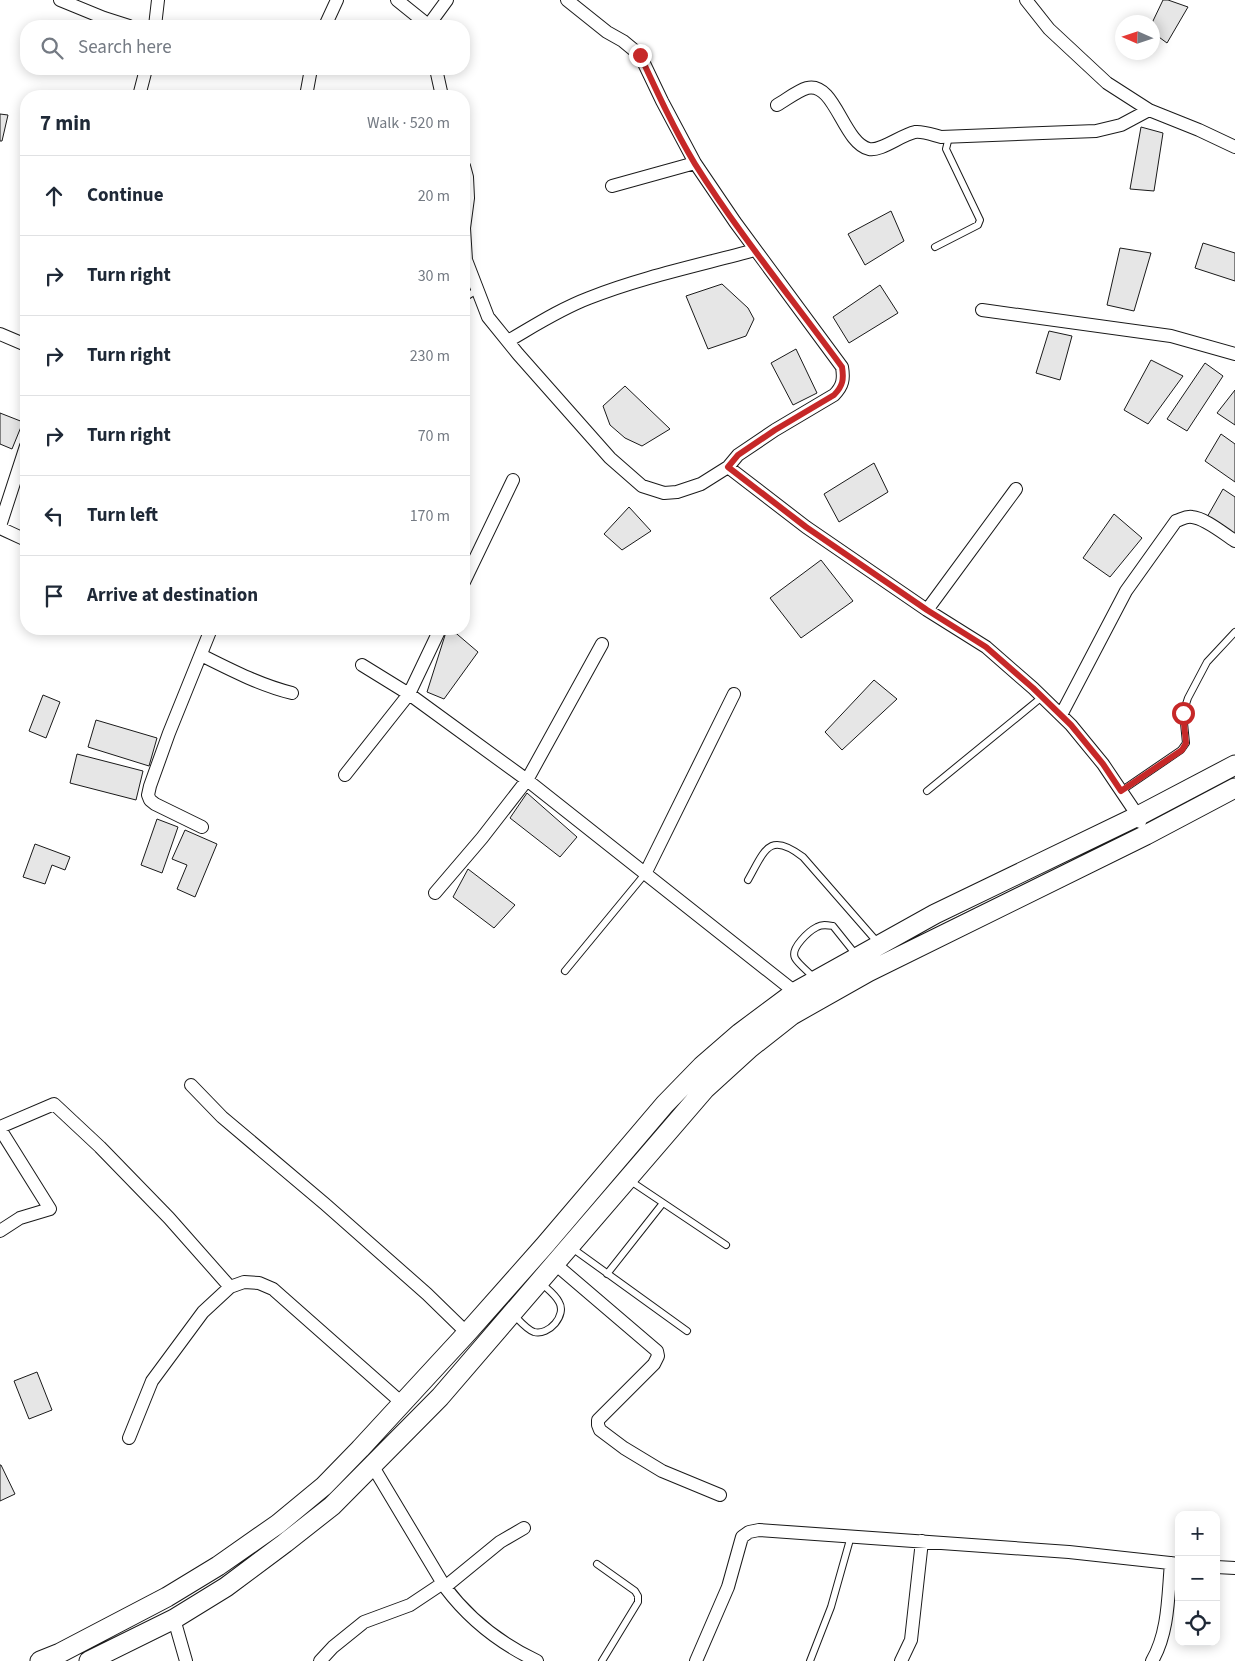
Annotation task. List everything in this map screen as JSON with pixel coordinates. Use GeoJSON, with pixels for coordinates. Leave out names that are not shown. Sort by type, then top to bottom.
{"type":"FeatureCollection","features":[{"type":"Feature","properties":{"kind":"main road"},"geometry":{"type":"LineString","coordinates":[[40,1661],[60,1653],[167,1597],[218,1566],[270,1529],[324,1486],[467,1333],[658,1112],[690,1078],[740,1033],[795,992],[935,914],[1138,816],[1235,765]]}},
{"type":"Feature","properties":{"kind":"main road"},"geometry":{"type":"LineString","coordinates":[[89,1661],[174,1619],[226,1587],[332,1506],[440,1397],[705,1089],[750,1048],[792,1015],[868,972],[1146,835],[1235,788]]}},
{"type":"Feature","properties":{"kind":"street"},"geometry":{"type":"LineString","coordinates":[[60,0],[110,20]]}},
{"type":"Feature","properties":{"kind":"street"},"geometry":{"type":"LineString","coordinates":[[156,20],[158,0]]}},
{"type":"Feature","properties":{"kind":"street"},"geometry":{"type":"LineString","coordinates":[[328,20],[337,0]]}},
{"type":"Feature","properties":{"kind":"street"},"geometry":{"type":"LineString","coordinates":[[397,0],[421,20]]}},
{"type":"Feature","properties":{"kind":"street"},"geometry":{"type":"LineString","coordinates":[[432,20],[447,0]]}},
{"type":"Feature","properties":{"kind":"street"},"geometry":{"type":"LineString","coordinates":[[470,272],[488,317],[610,458],[642,486],[664,493],[677,492],[701,484],[728,467],[738,455],[775,430],[834,395],[840,389],[844,380],[842,367],[755,250],[695,163],[640,55],[567,0]]}},
{"type":"Feature","properties":{"kind":"street"},"geometry":{"type":"LineString","coordinates":[[1026,0],[1049,29],[1106,83],[1149,110],[1235,146]]}},
{"type":"Feature","properties":{"kind":"street"},"geometry":{"type":"LineString","coordinates":[[141,90],[144,75]]}},
{"type":"Feature","properties":{"kind":"street"},"geometry":{"type":"LineString","coordinates":[[307,90],[310,75]]}},
{"type":"Feature","properties":{"kind":"street"},"geometry":{"type":"LineString","coordinates":[[437,75],[441,90]]}},
{"type":"Feature","properties":{"kind":"street"},"geometry":{"type":"LineString","coordinates":[[777,105],[806,88],[820,90],[828,98],[855,141],[871,150],[877,149],[904,135],[917,132],[949,137],[1096,131],[1121,125],[1149,110]]}},
{"type":"Feature","properties":{"kind":"street"},"geometry":{"type":"LineString","coordinates":[[612,186],[695,163]]}},
{"type":"Feature","properties":{"kind":"street"},"geometry":{"type":"LineString","coordinates":[[508,341],[554,314],[588,298],[626,285],[755,250]]}},
{"type":"Feature","properties":{"kind":"street"},"geometry":{"type":"LineString","coordinates":[[982,310],[1170,336],[1235,354]]}},
{"type":"Feature","properties":{"kind":"street"},"geometry":{"type":"LineString","coordinates":[[0,334],[20,342]]}},
{"type":"Feature","properties":{"kind":"street"},"geometry":{"type":"LineString","coordinates":[[20,465],[0,527],[20,537]]}},
{"type":"Feature","properties":{"kind":"street"},"geometry":{"type":"LineString","coordinates":[[728,467],[806,527],[927,610],[986,647],[1071,725],[1103,764],[1138,816],[1146,835]]}},
{"type":"Feature","properties":{"kind":"street"},"geometry":{"type":"LineString","coordinates":[[470,570],[513,480]]}},
{"type":"Feature","properties":{"kind":"street"},"geometry":{"type":"LineString","coordinates":[[927,610],[1016,489]]}},
{"type":"Feature","properties":{"kind":"street"},"geometry":{"type":"LineString","coordinates":[[1061,715],[1126,591],[1176,521],[1186,517],[1200,519],[1235,541]]}},
{"type":"Feature","properties":{"kind":"street"},"geometry":{"type":"LineString","coordinates":[[202,827],[155,804],[148,795],[169,733],[209,635]]}},
{"type":"Feature","properties":{"kind":"street"},"geometry":{"type":"LineString","coordinates":[[345,775],[409,694],[437,635]]}},
{"type":"Feature","properties":{"kind":"street"},"geometry":{"type":"LineString","coordinates":[[435,893],[482,838],[527,780],[602,644]]}},
{"type":"Feature","properties":{"kind":"street"},"geometry":{"type":"LineString","coordinates":[[201,655],[237,674],[269,687],[292,693]]}},
{"type":"Feature","properties":{"kind":"street"},"geometry":{"type":"LineString","coordinates":[[362,665],[409,694],[527,780],[795,992]]}},
{"type":"Feature","properties":{"kind":"street"},"geometry":{"type":"LineString","coordinates":[[645,874],[734,694]]}},
{"type":"Feature","properties":{"kind":"street"},"geometry":{"type":"LineString","coordinates":[[191,1085],[222,1117],[427,1294],[467,1333]]}},
{"type":"Feature","properties":{"kind":"street"},"geometry":{"type":"LineString","coordinates":[[0,1232],[20,1218],[50,1209],[0,1128],[54,1104],[100,1147],[169,1218],[230,1287]]}},
{"type":"Feature","properties":{"kind":"street"},"geometry":{"type":"LineString","coordinates":[[554,1263],[656,1351],[658,1356],[654,1364],[598,1420],[600,1430],[624,1448],[662,1471],[720,1495]]}},
{"type":"Feature","properties":{"kind":"street"},"geometry":{"type":"LineString","coordinates":[[129,1438],[152,1381],[203,1312],[230,1287],[244,1282],[259,1283],[273,1289],[402,1403]]}},
{"type":"Feature","properties":{"kind":"street"},"geometry":{"type":"LineString","coordinates":[[372,1465],[444,1585],[459,1605],[489,1632],[537,1661]]}},
{"type":"Feature","properties":{"kind":"street"},"geometry":{"type":"LineString","coordinates":[[320,1661],[333,1647],[364,1622],[410,1604],[444,1585],[500,1542],[524,1528]]}},
{"type":"Feature","properties":{"kind":"street"},"geometry":{"type":"LineString","coordinates":[[696,1661],[728,1587],[742,1537],[748,1532],[759,1530],[1069,1552],[1175,1563],[1161,1642],[1152,1661]]}},
{"type":"Feature","properties":{"kind":"street"},"geometry":{"type":"LineString","coordinates":[[901,1661],[911,1640],[922,1541]]}},
{"type":"Feature","properties":{"kind":"street"},"geometry":{"type":"LineString","coordinates":[[1220,1567],[1235,1568]]}},
{"type":"Feature","properties":{"kind":"street"},"geometry":{"type":"LineString","coordinates":[[174,1619],[186,1661]]}},
{"type":"Feature","properties":{"kind":"lane"},"geometry":{"type":"LineString","coordinates":[[936,247],[978,225],[980,220],[946,149],[949,137]]}},
{"type":"Feature","properties":{"kind":"lane"},"geometry":{"type":"LineString","coordinates":[[470,294],[476,290]]}},
{"type":"Feature","properties":{"kind":"lane"},"geometry":{"type":"LineString","coordinates":[[1121,791],[1182,750],[1186,743],[1183,713],[1188,698],[1207,662],[1235,632]]}},
{"type":"Feature","properties":{"kind":"lane"},"geometry":{"type":"LineString","coordinates":[[927,790],[1042,697]]}},
{"type":"Feature","properties":{"kind":"lane"},"geometry":{"type":"LineString","coordinates":[[748,880],[764,852],[772,845],[781,844],[802,857],[880,945]]}},
{"type":"Feature","properties":{"kind":"lane"},"geometry":{"type":"LineString","coordinates":[[565,971],[645,874]]}},
{"type":"Feature","properties":{"kind":"lane"},"geometry":{"type":"LineString","coordinates":[[816,980],[795,958],[794,951],[796,946],[816,927],[824,924],[833,926],[858,957]]}},
{"type":"Feature","properties":{"kind":"lane"},"geometry":{"type":"LineString","coordinates":[[628,1180],[726,1245]]}},
{"type":"Feature","properties":{"kind":"lane"},"geometry":{"type":"LineString","coordinates":[[607,1274],[663,1203]]}},
{"type":"Feature","properties":{"kind":"lane"},"geometry":{"type":"LineString","coordinates":[[569,1246],[687,1331]]}},
{"type":"Feature","properties":{"kind":"lane"},"geometry":{"type":"LineString","coordinates":[[512,1313],[533,1332],[544,1332],[557,1321],[561,1312],[559,1302],[539,1281]]}},
{"type":"Feature","properties":{"kind":"lane"},"geometry":{"type":"LineString","coordinates":[[810,1661],[831,1607],[851,1536]]}},
{"type":"Feature","properties":{"kind":"lane"},"geometry":{"type":"LineString","coordinates":[[597,1564],[635,1591],[638,1596],[638,1602],[602,1661]]}},
{"type":"Feature","properties":{"kind":"building"},"geometry":{"type":"Polygon","coordinates":[[[1163,0],[1188,7],[1167,43],[1160,38],[1160,15],[1156,15],[1163,0]]]}},
{"type":"Feature","properties":{"kind":"building"},"geometry":{"type":"Polygon","coordinates":[[[0,114],[8,115],[2,141],[0,141],[0,114]]]}},
{"type":"Feature","properties":{"kind":"building"},"geometry":{"type":"Polygon","coordinates":[[[1141,127],[1163,133],[1154,191],[1130,189],[1141,127]]]}},
{"type":"Feature","properties":{"kind":"building"},"geometry":{"type":"Polygon","coordinates":[[[891,211],[904,241],[865,265],[848,234],[891,211]]]}},
{"type":"Feature","properties":{"kind":"building"},"geometry":{"type":"Polygon","coordinates":[[[1203,243],[1235,253],[1235,281],[1195,268],[1203,243]]]}},
{"type":"Feature","properties":{"kind":"building"},"geometry":{"type":"Polygon","coordinates":[[[1120,248],[1151,253],[1134,311],[1107,305],[1120,248]]]}},
{"type":"Feature","properties":{"kind":"building"},"geometry":{"type":"Polygon","coordinates":[[[722,284],[748,308],[754,319],[746,336],[708,349],[686,296],[722,284]]]}},
{"type":"Feature","properties":{"kind":"building"},"geometry":{"type":"Polygon","coordinates":[[[880,285],[898,313],[849,343],[833,317],[880,285]]]}},
{"type":"Feature","properties":{"kind":"building"},"geometry":{"type":"Polygon","coordinates":[[[1049,331],[1072,336],[1060,380],[1036,373],[1049,331]]]}},
{"type":"Feature","properties":{"kind":"building"},"geometry":{"type":"Polygon","coordinates":[[[796,349],[817,393],[793,405],[771,363],[796,349]]]}},
{"type":"Feature","properties":{"kind":"building"},"geometry":{"type":"Polygon","coordinates":[[[1151,360],[1183,376],[1148,424],[1124,410],[1151,360]]]}},
{"type":"Feature","properties":{"kind":"building"},"geometry":{"type":"Polygon","coordinates":[[[1205,363],[1223,376],[1187,431],[1167,419],[1205,363]]]}},
{"type":"Feature","properties":{"kind":"building"},"geometry":{"type":"Polygon","coordinates":[[[625,386],[670,429],[642,446],[625,438],[610,425],[603,406],[625,386]]]}},
{"type":"Feature","properties":{"kind":"building"},"geometry":{"type":"Polygon","coordinates":[[[1235,390],[1235,425],[1217,413],[1235,390]]]}},
{"type":"Feature","properties":{"kind":"building"},"geometry":{"type":"Polygon","coordinates":[[[0,413],[20,421],[20,429],[12,449],[0,444],[0,413]]]}},
{"type":"Feature","properties":{"kind":"building"},"geometry":{"type":"Polygon","coordinates":[[[1221,434],[1235,444],[1235,482],[1205,461],[1221,434]]]}},
{"type":"Feature","properties":{"kind":"building"},"geometry":{"type":"Polygon","coordinates":[[[874,463],[888,492],[839,522],[824,494],[874,463]]]}},
{"type":"Feature","properties":{"kind":"building"},"geometry":{"type":"Polygon","coordinates":[[[1223,489],[1235,497],[1235,536],[1206,519],[1223,489]]]}},
{"type":"Feature","properties":{"kind":"building"},"geometry":{"type":"Polygon","coordinates":[[[629,507],[651,531],[622,550],[604,534],[629,507]]]}},
{"type":"Feature","properties":{"kind":"building"},"geometry":{"type":"Polygon","coordinates":[[[1114,514],[1142,538],[1110,577],[1083,558],[1114,514]]]}},
{"type":"Feature","properties":{"kind":"building"},"geometry":{"type":"Polygon","coordinates":[[[821,560],[853,601],[801,638],[770,598],[821,560]]]}},
{"type":"Feature","properties":{"kind":"building"},"geometry":{"type":"Polygon","coordinates":[[[445,635],[458,635],[478,652],[444,699],[427,692],[445,635]]]}},
{"type":"Feature","properties":{"kind":"building"},"geometry":{"type":"Polygon","coordinates":[[[874,680],[897,699],[842,750],[825,732],[874,680]]]}},
{"type":"Feature","properties":{"kind":"building"},"geometry":{"type":"Polygon","coordinates":[[[43,695],[60,702],[46,738],[29,731],[43,695]]]}},
{"type":"Feature","properties":{"kind":"building"},"geometry":{"type":"Polygon","coordinates":[[[96,720],[157,738],[149,766],[88,747],[96,720]]]}},
{"type":"Feature","properties":{"kind":"building"},"geometry":{"type":"Polygon","coordinates":[[[77,754],[143,771],[136,800],[70,783],[77,754]]]}},
{"type":"Feature","properties":{"kind":"building"},"geometry":{"type":"Polygon","coordinates":[[[527,793],[577,837],[560,857],[510,818],[527,793]]]}},
{"type":"Feature","properties":{"kind":"building"},"geometry":{"type":"Polygon","coordinates":[[[157,819],[178,827],[162,873],[141,865],[157,819]]]}},
{"type":"Feature","properties":{"kind":"building"},"geometry":{"type":"Polygon","coordinates":[[[185,830],[217,844],[195,897],[177,889],[187,865],[172,859],[185,830]]]}},
{"type":"Feature","properties":{"kind":"building"},"geometry":{"type":"Polygon","coordinates":[[[35,844],[70,857],[65,870],[52,865],[45,884],[23,877],[35,844]]]}},
{"type":"Feature","properties":{"kind":"building"},"geometry":{"type":"Polygon","coordinates":[[[468,869],[515,905],[494,928],[453,897],[468,869]]]}},
{"type":"Feature","properties":{"kind":"building"},"geometry":{"type":"Polygon","coordinates":[[[37,1372],[52,1410],[29,1419],[14,1381],[37,1372]]]}},
{"type":"Feature","properties":{"kind":"building"},"geometry":{"type":"Polygon","coordinates":[[[0,1465],[15,1494],[0,1501],[0,1465]]]}},
{"type":"Feature","properties":{"kind":"route"},"geometry":{"type":"LineString","coordinates":[[640,55],[695,163],[735,222],[842,367],[844,380],[840,389],[834,395],[775,430],[738,455],[728,467],[806,527],[927,610],[986,647],[1033,688],[1071,725],[1103,764],[1121,791],[1182,750],[1186,743],[1183,713]]}}]}
